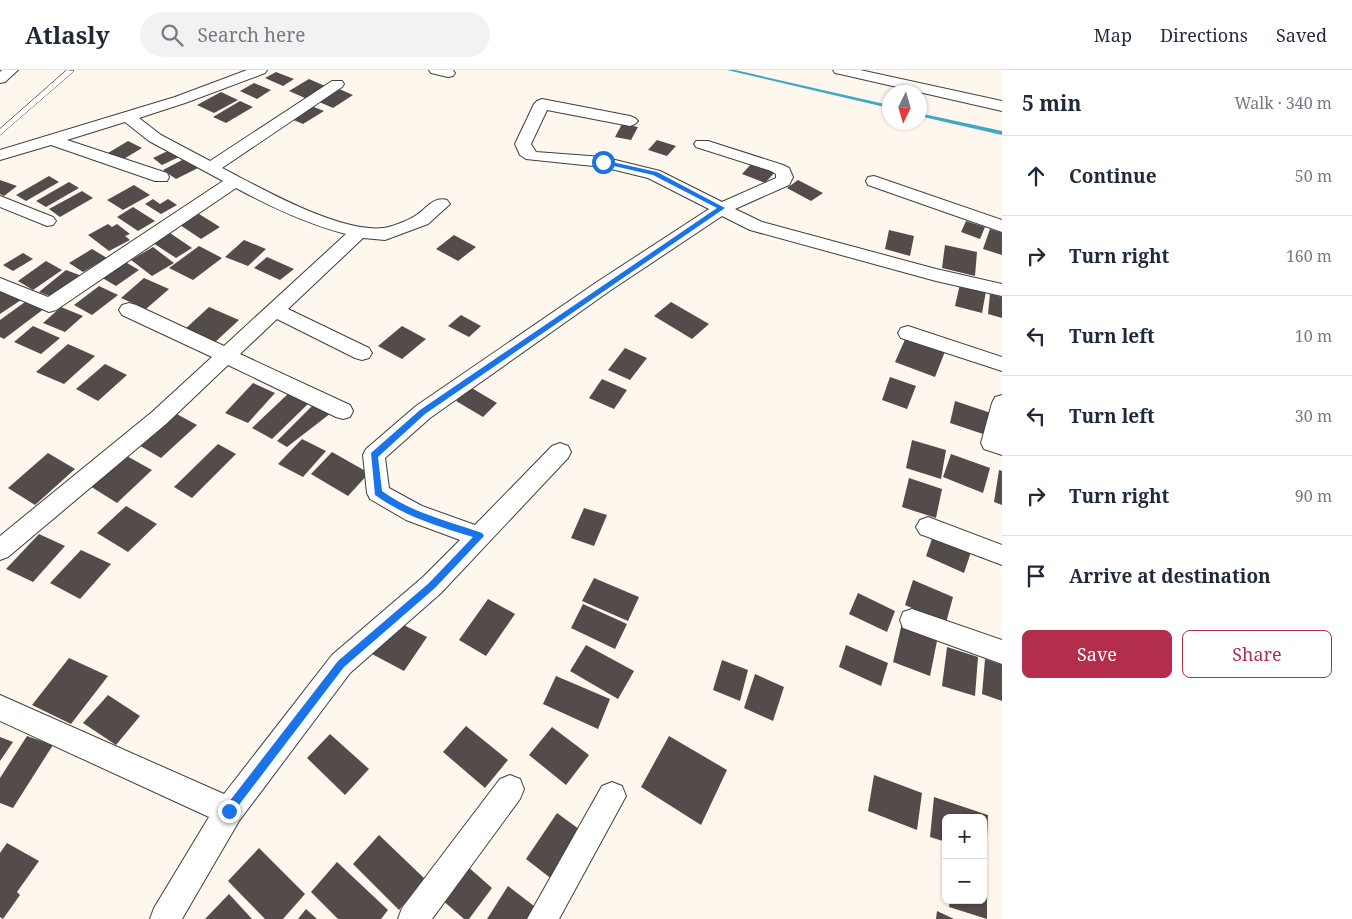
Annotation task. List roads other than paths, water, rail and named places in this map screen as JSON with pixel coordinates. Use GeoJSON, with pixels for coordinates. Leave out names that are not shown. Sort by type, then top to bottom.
{"type":"FeatureCollection","features":[{"type":"Feature","properties":{"kind":"street"},"geometry":{"type":"LineString","coordinates":[[0,79],[11,70]]}},
{"type":"Feature","properties":{"kind":"street"},"geometry":{"type":"LineString","coordinates":[[0,155],[180,100],[260,70]]}},
{"type":"Feature","properties":{"kind":"street"},"geometry":{"type":"LineString","coordinates":[[840,70],[1002,106]]}},
{"type":"Feature","properties":{"kind":"street"},"geometry":{"type":"LineString","coordinates":[[211,168],[336,84]]}},
{"type":"Feature","properties":{"kind":"street"},"geometry":{"type":"LineString","coordinates":[[630,121],[542,104],[523,144],[526,152],[532,156],[603,162],[654,174],[756,226],[936,275],[1002,290]]}},
{"type":"Feature","properties":{"kind":"street"},"geometry":{"type":"LineString","coordinates":[[126,116],[155,138],[272,201],[312,218],[359,232],[386,234],[400,230],[422,220],[441,204]]}},
{"type":"Feature","properties":{"kind":"street"},"geometry":{"type":"LineString","coordinates":[[0,137],[17,150]]}},
{"type":"Feature","properties":{"kind":"street"},"geometry":{"type":"LineString","coordinates":[[50,139],[161,177]]}},
{"type":"Feature","properties":{"kind":"street"},"geometry":{"type":"LineString","coordinates":[[479,536],[434,521],[393,504],[378,493],[374,456],[423,412],[722,208],[783,181],[785,176],[783,171],[777,168],[702,144]]}},
{"type":"Feature","properties":{"kind":"street"},"geometry":{"type":"LineString","coordinates":[[0,284],[49,305],[235,180]]}},
{"type":"Feature","properties":{"kind":"street"},"geometry":{"type":"LineString","coordinates":[[874,182],[1002,226]]}},
{"type":"Feature","properties":{"kind":"street"},"geometry":{"type":"LineString","coordinates":[[0,201],[47,221]]}},
{"type":"Feature","properties":{"kind":"street"},"geometry":{"type":"LineString","coordinates":[[0,550],[159,418],[359,232]]}},
{"type":"Feature","properties":{"kind":"street"},"geometry":{"type":"LineString","coordinates":[[129,310],[343,411]]}},
{"type":"Feature","properties":{"kind":"street"},"geometry":{"type":"LineString","coordinates":[[275,310],[362,353]]}},
{"type":"Feature","properties":{"kind":"street"},"geometry":{"type":"LineString","coordinates":[[908,333],[1002,364]]}},
{"type":"Feature","properties":{"kind":"street"},"geometry":{"type":"LineString","coordinates":[[1002,403],[992,443],[1002,447]]}},
{"type":"Feature","properties":{"kind":"street"},"geometry":{"type":"LineString","coordinates":[[165,919],[229,811],[341,664],[432,585],[560,452]]}},
{"type":"Feature","properties":{"kind":"street"},"geometry":{"type":"LineString","coordinates":[[928,527],[1002,555]]}},
{"type":"Feature","properties":{"kind":"street"},"geometry":{"type":"LineString","coordinates":[[912,620],[1002,652]]}},
{"type":"Feature","properties":{"kind":"street"},"geometry":{"type":"LineString","coordinates":[[0,708],[229,811]]}},
{"type":"Feature","properties":{"kind":"street"},"geometry":{"type":"LineString","coordinates":[[413,919],[510,789]]}},
{"type":"Feature","properties":{"kind":"street"},"geometry":{"type":"LineString","coordinates":[[542,919],[612,796]]}},
{"type":"Feature","properties":{"kind":"lane"},"geometry":{"type":"LineString","coordinates":[[0,133],[70,71]]}},
{"type":"Feature","properties":{"kind":"waterway"},"geometry":{"type":"LineString","coordinates":[[729,70],[882,105]]}},
{"type":"Feature","properties":{"kind":"waterway"},"geometry":{"type":"LineString","coordinates":[[927,116],[1002,133]]}}]}
